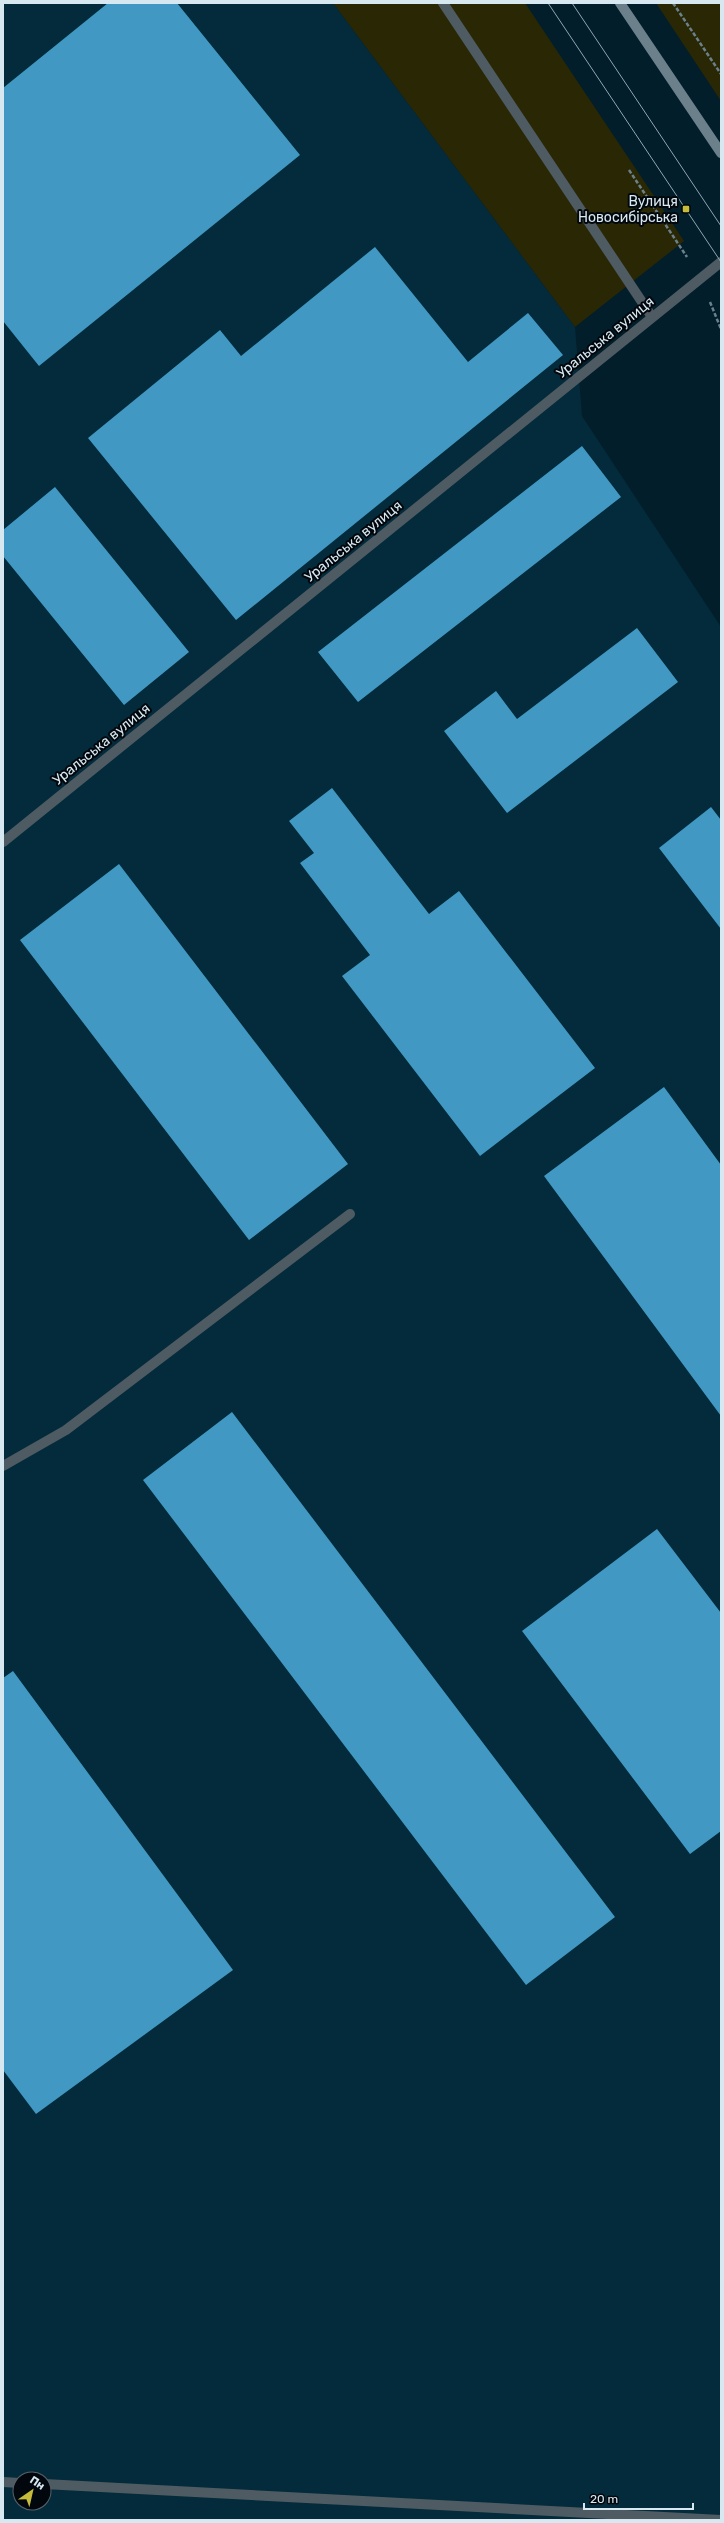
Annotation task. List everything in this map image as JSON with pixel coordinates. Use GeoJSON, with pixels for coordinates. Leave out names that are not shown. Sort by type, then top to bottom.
{"type":"FeatureCollection","features":[{"type":"Feature","properties":{"kind":"main road"},"geometry":{"type":"LineString","coordinates":[[620,3],[721,153]]}},
{"type":"Feature","properties":{"kind":"street"},"geometry":{"type":"LineString","coordinates":[[443,3],[652,317]]}},
{"type":"Feature","properties":{"kind":"street","name":"Уральська вулиця"},"geometry":{"type":"LineString","coordinates":[[3,842],[721,262]]}},
{"type":"Feature","properties":{"kind":"street"},"geometry":{"type":"LineString","coordinates":[[3,1466],[66,1430],[350,1214]]}},
{"type":"Feature","properties":{"kind":"street"},"geometry":{"type":"LineString","coordinates":[[52,2484],[721,2520]]}},
{"type":"Feature","properties":{"kind":"path"},"geometry":{"type":"LineString","coordinates":[[673,3],[721,74]]}},
{"type":"Feature","properties":{"kind":"path"},"geometry":{"type":"LineString","coordinates":[[629,170],[702,278]]}},
{"type":"Feature","properties":{"kind":"shaded area"},"geometry":{"type":"Polygon","coordinates":[[[3,3],[333,3],[575,327],[582,416],[721,627],[721,2520],[3,2520],[3,3]]]}},
{"type":"Feature","properties":{"kind":"shaded area"},"geometry":{"type":"Polygon","coordinates":[[[333,3],[525,3],[684,241],[575,327],[333,3]]]}},
{"type":"Feature","properties":{"kind":"shaded area"},"geometry":{"type":"Polygon","coordinates":[[[656,3],[721,3],[721,101],[656,3]]]}},
{"type":"Feature","properties":{"kind":"building"},"geometry":{"type":"Polygon","coordinates":[[[108,3],[177,3],[300,155],[39,366],[3,321],[3,88],[108,3]]]}},
{"type":"Feature","properties":{"kind":"building"},"geometry":{"type":"Polygon","coordinates":[[[375,247],[468,362],[528,313],[563,355],[236,620],[88,438],[220,330],[241,356],[375,247]]]}},
{"type":"Feature","properties":{"kind":"building"},"geometry":{"type":"Polygon","coordinates":[[[582,446],[621,497],[358,702],[318,652],[582,446]]]}},
{"type":"Feature","properties":{"kind":"building"},"geometry":{"type":"Polygon","coordinates":[[[55,487],[189,652],[124,705],[3,556],[3,530],[55,487]]]}},
{"type":"Feature","properties":{"kind":"building"},"geometry":{"type":"Polygon","coordinates":[[[637,628],[678,682],[507,813],[444,731],[496,691],[517,719],[637,628]]]}},
{"type":"Feature","properties":{"kind":"building"},"geometry":{"type":"Polygon","coordinates":[[[332,788],[429,914],[459,891],[595,1068],[480,1156],[342,976],[370,955],[300,863],[314,853],[289,821],[332,788]]]}},
{"type":"Feature","properties":{"kind":"building"},"geometry":{"type":"Polygon","coordinates":[[[711,807],[721,820],[721,929],[659,848],[711,807]]]}},
{"type":"Feature","properties":{"kind":"building"},"geometry":{"type":"Polygon","coordinates":[[[119,864],[348,1164],[249,1240],[20,940],[119,864]]]}},
{"type":"Feature","properties":{"kind":"building"},"geometry":{"type":"Polygon","coordinates":[[[664,1087],[721,1165],[721,1416],[544,1176],[664,1087]]]}},
{"type":"Feature","properties":{"kind":"building"},"geometry":{"type":"Polygon","coordinates":[[[232,1412],[615,1917],[526,1985],[143,1480],[232,1412]]]}},
{"type":"Feature","properties":{"kind":"building"},"geometry":{"type":"Polygon","coordinates":[[[657,1529],[721,1613],[721,1831],[690,1854],[522,1631],[657,1529]]]}},
{"type":"Feature","properties":{"kind":"building"},"geometry":{"type":"Polygon","coordinates":[[[13,1671],[233,1970],[36,2114],[3,2070],[3,1678],[13,1671]]]}},
{"type":"Feature","properties":{"kind":"tram line"},"geometry":{"type":"LineString","coordinates":[[548,3],[721,262]]}},
{"type":"Feature","properties":{"kind":"tram line"},"geometry":{"type":"LineString","coordinates":[[572,3],[721,226]]}},
{"type":"Feature","properties":{"kind":"place","name":"Вулиця Новосибірська"},"geometry":{"type":"Point","coordinates":[686,209]}}]}
